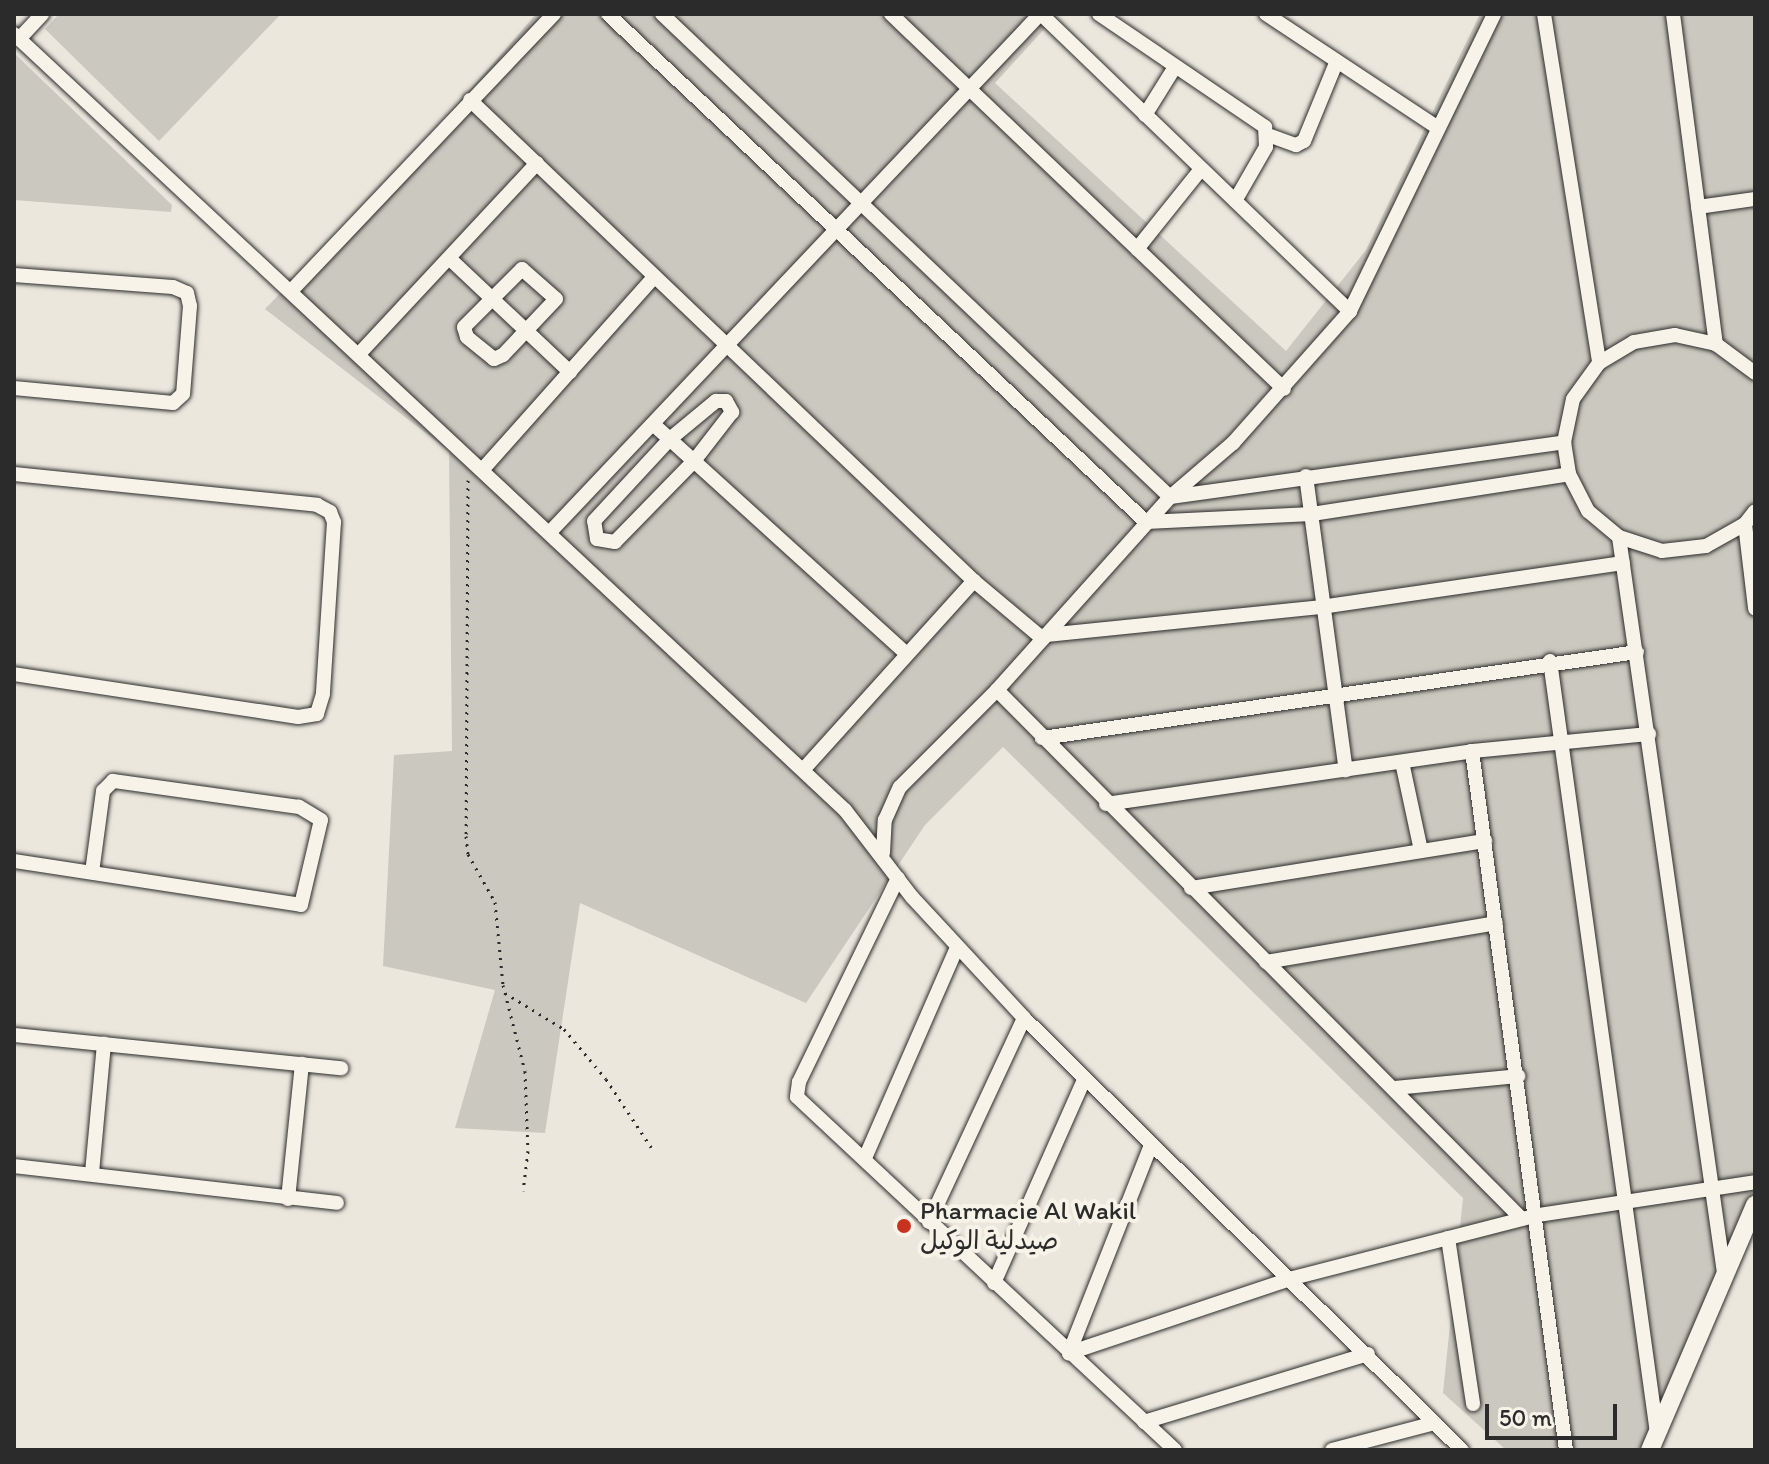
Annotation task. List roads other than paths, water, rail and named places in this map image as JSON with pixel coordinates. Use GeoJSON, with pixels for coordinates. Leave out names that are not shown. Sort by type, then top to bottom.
{"type":"FeatureCollection","features":[{"type":"Feature","properties":{"kind":"street"},"geometry":{"type":"LineString","coordinates":[[42,14],[17,36],[551,531],[803,770],[883,853],[898,878],[1024,1018],[1151,1145],[1293,1278],[1462,1450]]}},
{"type":"Feature","properties":{"kind":"street"},"geometry":{"type":"LineString","coordinates":[[292,290],[554,14]]}},
{"type":"Feature","properties":{"kind":"street"},"geometry":{"type":"LineString","coordinates":[[608,14],[1146,522],[1312,514],[1569,474]]}},
{"type":"Feature","properties":{"kind":"street"},"geometry":{"type":"LineString","coordinates":[[662,14],[1170,497]]}},
{"type":"Feature","properties":{"kind":"street"},"geometry":{"type":"LineString","coordinates":[[891,14],[970,86],[1284,389]]}},
{"type":"Feature","properties":{"kind":"street"},"geometry":{"type":"LineString","coordinates":[[551,531],[1040,14],[1350,311]]}},
{"type":"Feature","properties":{"kind":"street"},"geometry":{"type":"LineString","coordinates":[[1099,14],[1261,123],[1268,135],[1296,145],[1304,141],[1336,63]]}},
{"type":"Feature","properties":{"kind":"street"},"geometry":{"type":"LineString","coordinates":[[1266,14],[1435,126]]}},
{"type":"Feature","properties":{"kind":"street"},"geometry":{"type":"LineString","coordinates":[[883,853],[885,820],[900,787],[997,690],[1170,497],[1233,443],[1350,311],[1435,126],[1494,14]]}},
{"type":"Feature","properties":{"kind":"street"},"geometry":{"type":"LineString","coordinates":[[1544,14],[1599,363]]}},
{"type":"Feature","properties":{"kind":"street"},"geometry":{"type":"LineString","coordinates":[[1676,14],[1716,344]]}},
{"type":"Feature","properties":{"kind":"street"},"geometry":{"type":"LineString","coordinates":[[1145,115],[1175,67]]}},
{"type":"Feature","properties":{"kind":"street"},"geometry":{"type":"LineString","coordinates":[[470,100],[974,581],[1044,637],[1321,607],[1623,563]]}},
{"type":"Feature","properties":{"kind":"street"},"geometry":{"type":"LineString","coordinates":[[1235,201],[1268,135]]}},
{"type":"Feature","properties":{"kind":"street"},"geometry":{"type":"LineString","coordinates":[[359,354],[537,163]]}},
{"type":"Feature","properties":{"kind":"street"},"geometry":{"type":"LineString","coordinates":[[1137,249],[1201,169]]}},
{"type":"Feature","properties":{"kind":"street"},"geometry":{"type":"LineString","coordinates":[[1698,207],[1755,199]]}},
{"type":"Feature","properties":{"kind":"street"},"geometry":{"type":"LineString","coordinates":[[450,259],[570,372]]}},
{"type":"Feature","properties":{"kind":"street"},"geometry":{"type":"LineString","coordinates":[[522,269],[549,288],[555,302],[498,359],[467,337],[465,325],[490,297],[522,269]]}},
{"type":"Feature","properties":{"kind":"street"},"geometry":{"type":"LineString","coordinates":[[14,275],[173,287],[187,293],[190,306],[183,394],[173,403],[14,388]]}},
{"type":"Feature","properties":{"kind":"street"},"geometry":{"type":"LineString","coordinates":[[483,469],[654,277]]}},
{"type":"Feature","properties":{"kind":"street"},"geometry":{"type":"LineString","coordinates":[[1755,373],[1716,344],[1661,337],[1634,342],[1599,363],[1573,399],[1564,442],[1569,474],[1588,511],[1619,537],[1662,551],[1706,546],[1745,524],[1755,511]]}},
{"type":"Feature","properties":{"kind":"street"},"geometry":{"type":"LineString","coordinates":[[716,401],[732,407],[729,419],[694,461],[615,542],[597,539],[594,521],[670,439],[716,401]]}},
{"type":"Feature","properties":{"kind":"street"},"geometry":{"type":"LineString","coordinates":[[653,424],[907,654]]}},
{"type":"Feature","properties":{"kind":"street"},"geometry":{"type":"LineString","coordinates":[[1170,497],[1564,442]]}},
{"type":"Feature","properties":{"kind":"street"},"geometry":{"type":"LineString","coordinates":[[14,474],[317,505],[330,512],[334,522],[323,694],[317,714],[298,717],[14,674]]}},
{"type":"Feature","properties":{"kind":"street"},"geometry":{"type":"LineString","coordinates":[[1306,476],[1321,607],[1346,770]]}},
{"type":"Feature","properties":{"kind":"street"},"geometry":{"type":"LineString","coordinates":[[1745,524],[1755,608]]}},
{"type":"Feature","properties":{"kind":"street"},"geometry":{"type":"LineString","coordinates":[[1619,537],[1715,1185],[1724,1273]]}},
{"type":"Feature","properties":{"kind":"street"},"geometry":{"type":"LineString","coordinates":[[803,770],[974,581]]}},
{"type":"Feature","properties":{"kind":"street"},"geometry":{"type":"LineString","coordinates":[[1042,738],[1550,661],[1637,652]]}},
{"type":"Feature","properties":{"kind":"street"},"geometry":{"type":"LineString","coordinates":[[1550,661],[1626,1202],[1653,1442]]}},
{"type":"Feature","properties":{"kind":"street"},"geometry":{"type":"LineString","coordinates":[[997,690],[1106,804],[1522,1219]]}},
{"type":"Feature","properties":{"kind":"street"},"geometry":{"type":"LineString","coordinates":[[1106,804],[1472,751],[1649,734]]}},
{"type":"Feature","properties":{"kind":"street"},"geometry":{"type":"LineString","coordinates":[[1472,751],[1538,1215],[1566,1450]]}},
{"type":"Feature","properties":{"kind":"street"},"geometry":{"type":"LineString","coordinates":[[1402,762],[1421,851]]}},
{"type":"Feature","properties":{"kind":"street"},"geometry":{"type":"LineString","coordinates":[[14,861],[301,905],[321,824],[317,815],[299,807],[113,781],[103,791],[92,872]]}},
{"type":"Feature","properties":{"kind":"street"},"geometry":{"type":"LineString","coordinates":[[1191,888],[1485,841]]}},
{"type":"Feature","properties":{"kind":"street"},"geometry":{"type":"LineString","coordinates":[[898,878],[796,1093],[929,1222],[1175,1450]]}},
{"type":"Feature","properties":{"kind":"street"},"geometry":{"type":"LineString","coordinates":[[1266,962],[1496,923]]}},
{"type":"Feature","properties":{"kind":"street"},"geometry":{"type":"LineString","coordinates":[[865,1158],[957,947]]}},
{"type":"Feature","properties":{"kind":"street"},"geometry":{"type":"LineString","coordinates":[[929,1222],[1024,1018]]}},
{"type":"Feature","properties":{"kind":"street"},"geometry":{"type":"LineString","coordinates":[[14,1035],[341,1068]]}},
{"type":"Feature","properties":{"kind":"street"},"geometry":{"type":"LineString","coordinates":[[92,1173],[104,1044]]}},
{"type":"Feature","properties":{"kind":"street"},"geometry":{"type":"LineString","coordinates":[[288,1199],[302,1064]]}},
{"type":"Feature","properties":{"kind":"street"},"geometry":{"type":"LineString","coordinates":[[1394,1088],[1518,1076]]}},
{"type":"Feature","properties":{"kind":"street"},"geometry":{"type":"LineString","coordinates":[[994,1283],[1085,1078]]}},
{"type":"Feature","properties":{"kind":"street"},"geometry":{"type":"LineString","coordinates":[[1069,1353],[1151,1145]]}},
{"type":"Feature","properties":{"kind":"street"},"geometry":{"type":"LineString","coordinates":[[14,1166],[337,1203]]}},
{"type":"Feature","properties":{"kind":"street"},"geometry":{"type":"LineString","coordinates":[[1069,1353],[1293,1278],[1538,1215],[1715,1185],[1755,1182]]}},
{"type":"Feature","properties":{"kind":"street"},"geometry":{"type":"LineString","coordinates":[[1653,1442],[1755,1205]]}},
{"type":"Feature","properties":{"kind":"street"},"geometry":{"type":"LineString","coordinates":[[1448,1238],[1473,1404]]}},
{"type":"Feature","properties":{"kind":"street"},"geometry":{"type":"LineString","coordinates":[[1144,1422],[1368,1354]]}},
{"type":"Feature","properties":{"kind":"street"},"geometry":{"type":"LineString","coordinates":[[1332,1450],[1435,1423]]}},
{"type":"Feature","properties":{"kind":"place","name":"Pharmacie Al Wakil صيدلية الوكيل"},"geometry":{"type":"Point","coordinates":[904,1226]}}]}
